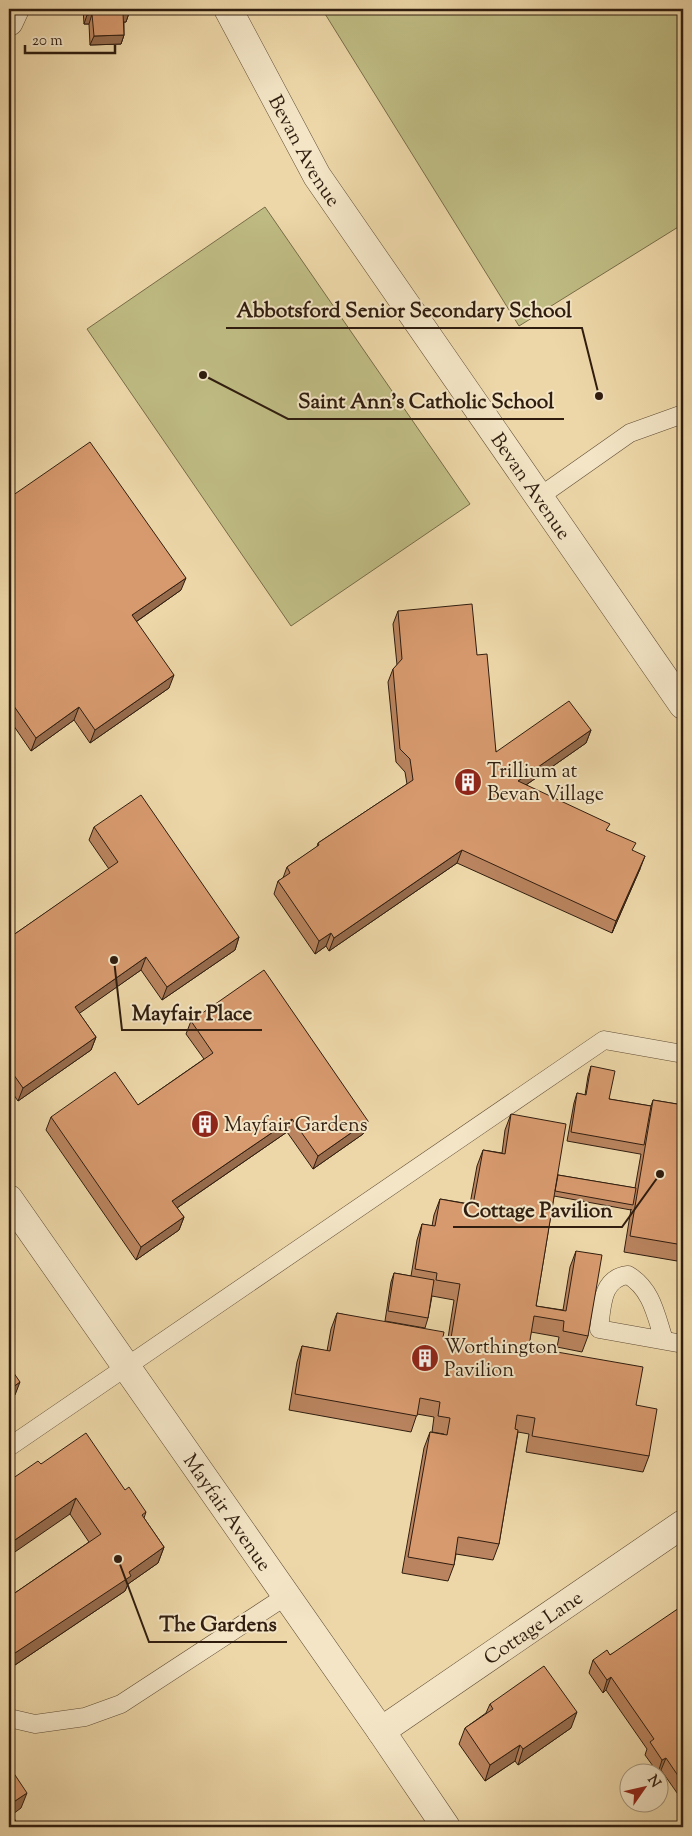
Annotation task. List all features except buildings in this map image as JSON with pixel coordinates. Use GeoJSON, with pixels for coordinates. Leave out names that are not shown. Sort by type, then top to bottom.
{"type":"FeatureCollection","features":[{"type":"Feature","properties":{"kind":"street"},"geometry":{"type":"LineString","coordinates":[[9,22],[15,9]]}},
{"type":"Feature","properties":{"kind":"street","name":"Bevan Avenue"},"geometry":{"type":"LineString","coordinates":[[228,9],[316,176],[683,705]]}},
{"type":"Feature","properties":{"kind":"street","name":"Mayfair Avenue"},"geometry":{"type":"LineString","coordinates":[[9,1199],[446,1827]]}},
{"type":"Feature","properties":{"kind":"street","name":"Cottage Lane"},"geometry":{"type":"LineString","coordinates":[[381,1731],[683,1524]]}},
{"type":"Feature","properties":{"kind":"lane"},"geometry":{"type":"LineString","coordinates":[[539,497],[630,433],[683,414]]}},
{"type":"Feature","properties":{"kind":"lane"},"geometry":{"type":"LineString","coordinates":[[9,1448],[604,1040],[683,1054]]}},
{"type":"Feature","properties":{"kind":"lane"},"geometry":{"type":"LineString","coordinates":[[664,1340],[683,1344]]}},
{"type":"Feature","properties":{"kind":"lane"},"geometry":{"type":"LineString","coordinates":[[9,1718],[35,1724],[85,1717],[121,1704],[286,1596]]}},
{"type":"Feature","properties":{"kind":"shaded area"},"geometry":{"type":"Polygon","coordinates":[[[322,9],[682,9],[683,224],[519,326],[322,9]]]}},
{"type":"Feature","properties":{"kind":"shaded area"},"geometry":{"type":"Polygon","coordinates":[[[265,207],[470,504],[291,626],[87,329],[265,207]]]}},
{"type":"Feature","properties":{"kind":"place","name":"Saint Ann's Catholic School"},"geometry":{"type":"Point","coordinates":[203,375]}},
{"type":"Feature","properties":{"kind":"place","name":"Abbotsford Senior Secondary School"},"geometry":{"type":"Point","coordinates":[599,396]}},
{"type":"Feature","properties":{"kind":"place","name":"Trillium at Bevan Village"},"geometry":{"type":"Point","coordinates":[468,782]}},
{"type":"Feature","properties":{"kind":"place","name":"Mayfair Place"},"geometry":{"type":"Point","coordinates":[114,960]}},
{"type":"Feature","properties":{"kind":"place","name":"Mayfair Gardens"},"geometry":{"type":"Point","coordinates":[205,1124]}},
{"type":"Feature","properties":{"kind":"place","name":"Cottage Pavilion"},"geometry":{"type":"Point","coordinates":[660,1174]}},
{"type":"Feature","properties":{"kind":"place","name":"Worthington Pavilion"},"geometry":{"type":"Point","coordinates":[425,1358]}},
{"type":"Feature","properties":{"kind":"place","name":"The Gardens"},"geometry":{"type":"Point","coordinates":[118,1559]}}]}
